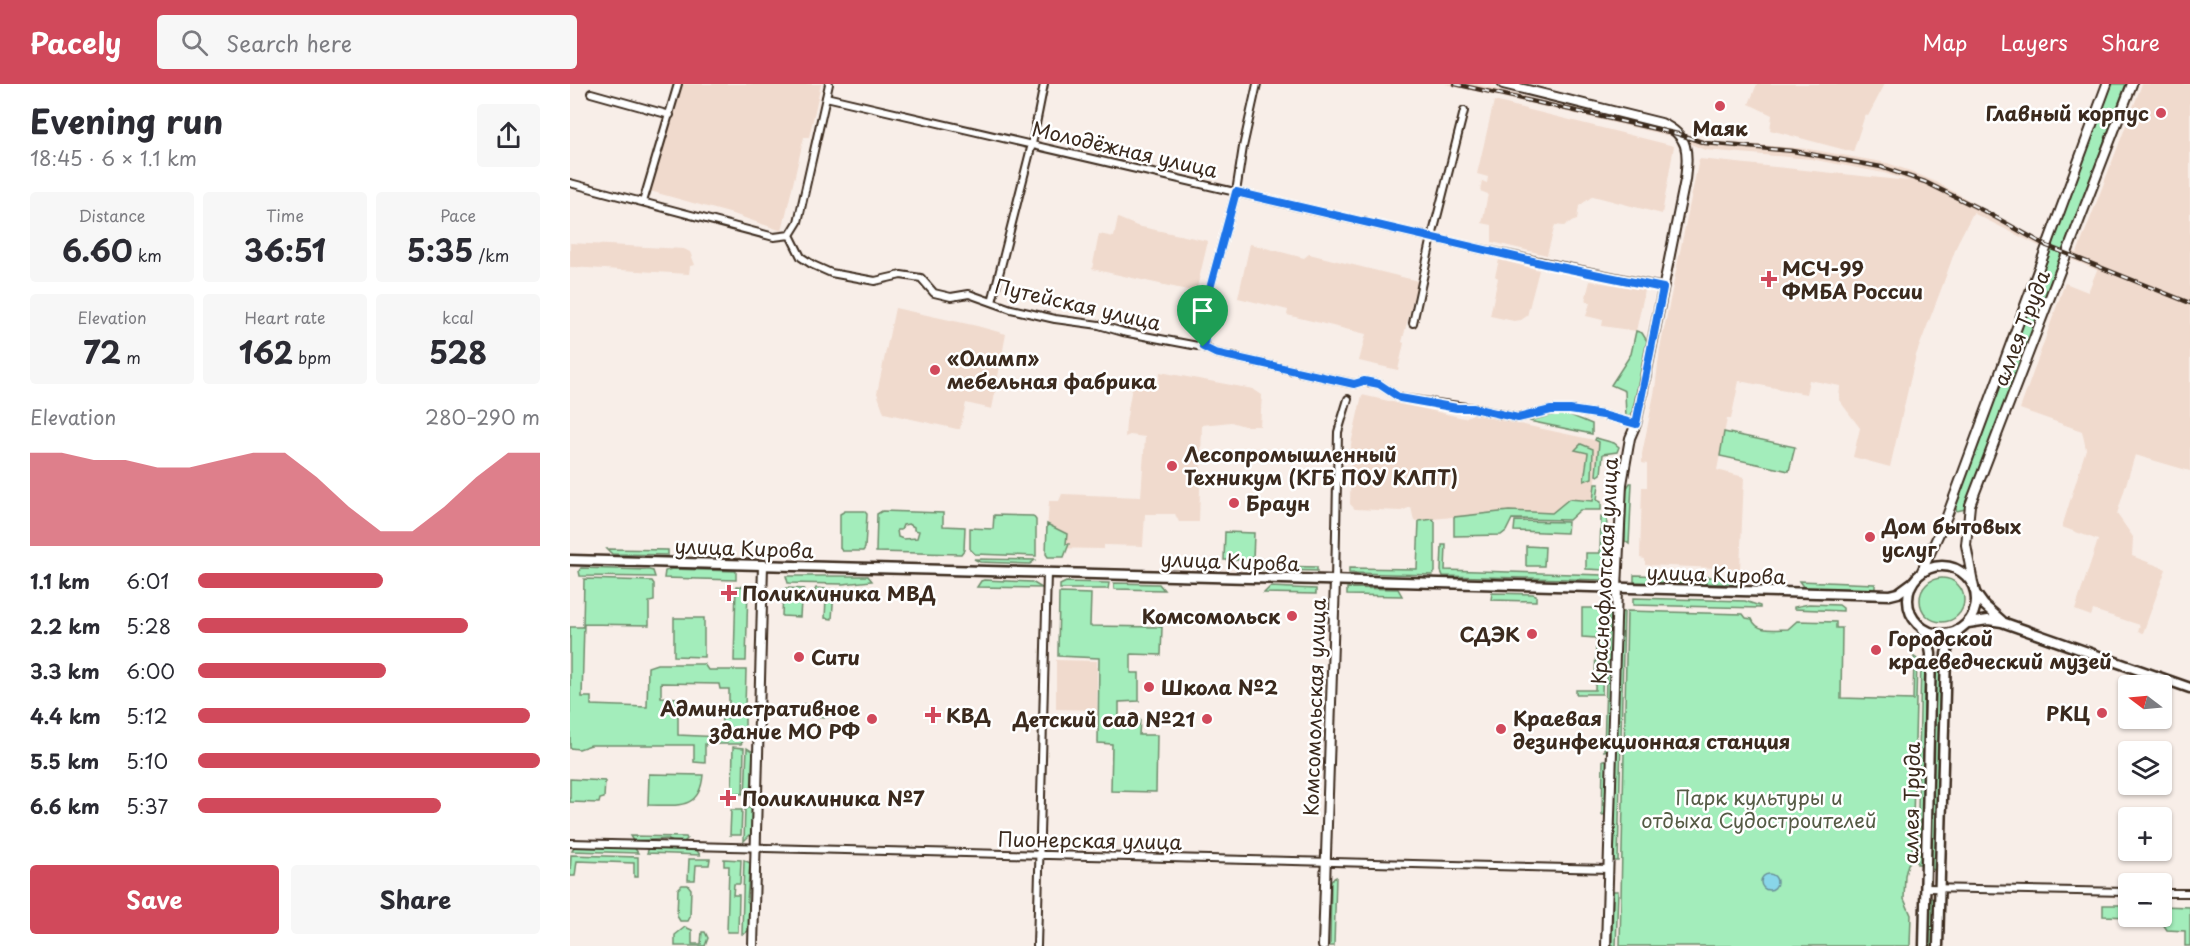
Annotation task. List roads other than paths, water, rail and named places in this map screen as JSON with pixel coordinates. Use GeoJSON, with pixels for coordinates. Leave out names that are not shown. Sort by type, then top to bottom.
{"type":"FeatureCollection","features":[{"type":"Feature","properties":{"kind":"main road","name":"улица Кирова"},"geometry":{"type":"LineString","coordinates":[[570,560],[1890,596]]}},
{"type":"Feature","properties":{"kind":"main road"},"geometry":{"type":"LineString","coordinates":[[1890,596],[1898,593],[1922,573],[1939,566],[1952,567],[1967,577],[1984,605],[2002,622]]}},
{"type":"Feature","properties":{"kind":"main road"},"geometry":{"type":"LineString","coordinates":[[1910,613],[1908,600],[1913,582]]}},
{"type":"Feature","properties":{"kind":"main road"},"geometry":{"type":"LineString","coordinates":[[1890,596],[1903,604],[1922,628],[1939,634],[1958,631],[1968,623],[1976,606],[1975,591]]}},
{"type":"Feature","properties":{"kind":"main road"},"geometry":{"type":"LineString","coordinates":[[1968,623],[1988,620],[2002,622],[2190,688]]}},
{"type":"Feature","properties":{"kind":"main road","name":"аллея Труда"},"geometry":{"type":"LineString","coordinates":[[1922,628],[1928,636],[1931,654],[1924,946]]}},
{"type":"Feature","properties":{"kind":"main road","name":"аллея Труда"},"geometry":{"type":"LineString","coordinates":[[1938,946],[1947,654],[1951,638],[1958,631]]}},
{"type":"Feature","properties":{"kind":"street"},"geometry":{"type":"LineString","coordinates":[[643,202],[678,84]]}},
{"type":"Feature","properties":{"kind":"street"},"geometry":{"type":"LineString","coordinates":[[570,183],[774,237],[790,235],[798,222],[829,84]]}},
{"type":"Feature","properties":{"kind":"street"},"geometry":{"type":"LineString","coordinates":[[992,302],[1032,144],[1044,84]]}},
{"type":"Feature","properties":{"kind":"street"},"geometry":{"type":"LineString","coordinates":[[1203,347],[1205,339],[1203,326],[1209,292],[1236,192],[1257,84]]}},
{"type":"Feature","properties":{"kind":"street","name":"Краснофлотская улица"},"geometry":{"type":"LineString","coordinates":[[1504,84],[1660,123],[1678,134],[1688,153],[1685,180],[1622,484],[1606,946]]}},
{"type":"Feature","properties":{"kind":"street","name":"аллея Труда"},"geometry":{"type":"LineString","coordinates":[[1922,573],[1947,516],[2107,84]]}},
{"type":"Feature","properties":{"kind":"street","name":"аллея Труда"},"geometry":{"type":"LineString","coordinates":[[1975,591],[1966,545],[1970,505],[2132,84]]}},
{"type":"Feature","properties":{"kind":"street"},"geometry":{"type":"LineString","coordinates":[[591,93],[670,115]]}},
{"type":"Feature","properties":{"kind":"street","name":"Молодёжная улица"},"geometry":{"type":"LineString","coordinates":[[826,97],[1545,264],[1663,288]]}},
{"type":"Feature","properties":{"kind":"street"},"geometry":{"type":"LineString","coordinates":[[1413,322],[1464,111]]}},
{"type":"Feature","properties":{"kind":"street","name":"Путейская улица"},"geometry":{"type":"LineString","coordinates":[[790,235],[801,257],[813,266],[831,273],[875,281],[901,275],[921,278],[934,293],[951,297],[969,294],[1055,319],[1099,325],[1123,332],[1203,347],[1215,353],[1354,384],[1364,381],[1379,384],[1400,398],[1457,408],[1473,408],[1518,418],[1551,410],[1570,410],[1603,415],[1636,424]]}},
{"type":"Feature","properties":{"kind":"street","name":"Комсомольская улица"},"geometry":{"type":"LineString","coordinates":[[1323,946],[1338,432],[1348,399]]}},
{"type":"Feature","properties":{"kind":"street"},"geometry":{"type":"LineString","coordinates":[[753,946],[762,566]]}},
{"type":"Feature","properties":{"kind":"street"},"geometry":{"type":"LineString","coordinates":[[1037,946],[1047,573]]}},
{"type":"Feature","properties":{"kind":"street","name":"Пионерская улица"},"geometry":{"type":"LineString","coordinates":[[570,843],[1609,869]]}},
{"type":"Feature","properties":{"kind":"street"},"geometry":{"type":"LineString","coordinates":[[1926,888],[2118,892]]}},
{"type":"Feature","properties":{"kind":"street"},"geometry":{"type":"LineString","coordinates":[[2172,893],[2190,893]]}},
{"type":"Feature","properties":{"kind":"water"},"geometry":{"type":"Polygon","coordinates":[[[1766,874],[1772,874],[1777,882],[1775,888],[1766,890],[1761,885],[1761,879],[1766,874]]]}},
{"type":"Feature","properties":{"kind":"railway"},"geometry":{"type":"LineString","coordinates":[[1455,84],[1678,134],[1705,143],[1793,151],[1881,167],[1925,182],[2047,246],[2190,303]]}},
{"type":"Feature","properties":{"kind":"place","name":"Маяк"},"geometry":{"type":"Point","coordinates":[1720,106]}},
{"type":"Feature","properties":{"kind":"place","name":"Главный корпус"},"geometry":{"type":"Point","coordinates":[2161,113]}},
{"type":"Feature","properties":{"kind":"place","name":"МСЧ-99 ФМБА России"},"geometry":{"type":"Point","coordinates":[1769,279]}},
{"type":"Feature","properties":{"kind":"place","name":"«Олимп» мебельная фабрика"},"geometry":{"type":"Point","coordinates":[935,370]}},
{"type":"Feature","properties":{"kind":"place","name":"Лесопромышленный Техникум (КГБ ПОУ КЛПТ)"},"geometry":{"type":"Point","coordinates":[1172,466]}},
{"type":"Feature","properties":{"kind":"place","name":"Браун"},"geometry":{"type":"Point","coordinates":[1234,503]}},
{"type":"Feature","properties":{"kind":"place","name":"Дом бытовых услуг"},"geometry":{"type":"Point","coordinates":[1870,537]}},
{"type":"Feature","properties":{"kind":"place","name":"Поликлиника МВД"},"geometry":{"type":"Point","coordinates":[729,593]}},
{"type":"Feature","properties":{"kind":"place","name":"Комсомольск"},"geometry":{"type":"Point","coordinates":[1292,616]}},
{"type":"Feature","properties":{"kind":"place","name":"СДЭК"},"geometry":{"type":"Point","coordinates":[1532,634]}},
{"type":"Feature","properties":{"kind":"place","name":"Городской краеведческий музей"},"geometry":{"type":"Point","coordinates":[1876,650]}},
{"type":"Feature","properties":{"kind":"place","name":"Сити"},"geometry":{"type":"Point","coordinates":[799,657]}},
{"type":"Feature","properties":{"kind":"place","name":"Школа №2"},"geometry":{"type":"Point","coordinates":[1149,687]}},
{"type":"Feature","properties":{"kind":"place","name":"РКЦ"},"geometry":{"type":"Point","coordinates":[2102,713]}},
{"type":"Feature","properties":{"kind":"place","name":"КВД"},"geometry":{"type":"Point","coordinates":[933,715]}},
{"type":"Feature","properties":{"kind":"place","name":"Административное здание МО РФ"},"geometry":{"type":"Point","coordinates":[872,719]}},
{"type":"Feature","properties":{"kind":"place","name":"Детский сад №21"},"geometry":{"type":"Point","coordinates":[1207,719]}},
{"type":"Feature","properties":{"kind":"place","name":"Краевая дезинфекционная станция"},"geometry":{"type":"Point","coordinates":[1501,729]}},
{"type":"Feature","properties":{"kind":"place","name":"Поликлиника №7"},"geometry":{"type":"Point","coordinates":[728,798]}},
{"type":"Feature","properties":{"kind":"park label","name":"Парк культуры и отдыха Судостроителей"},"geometry":{"type":"Point","coordinates":[1759,808]}}]}
